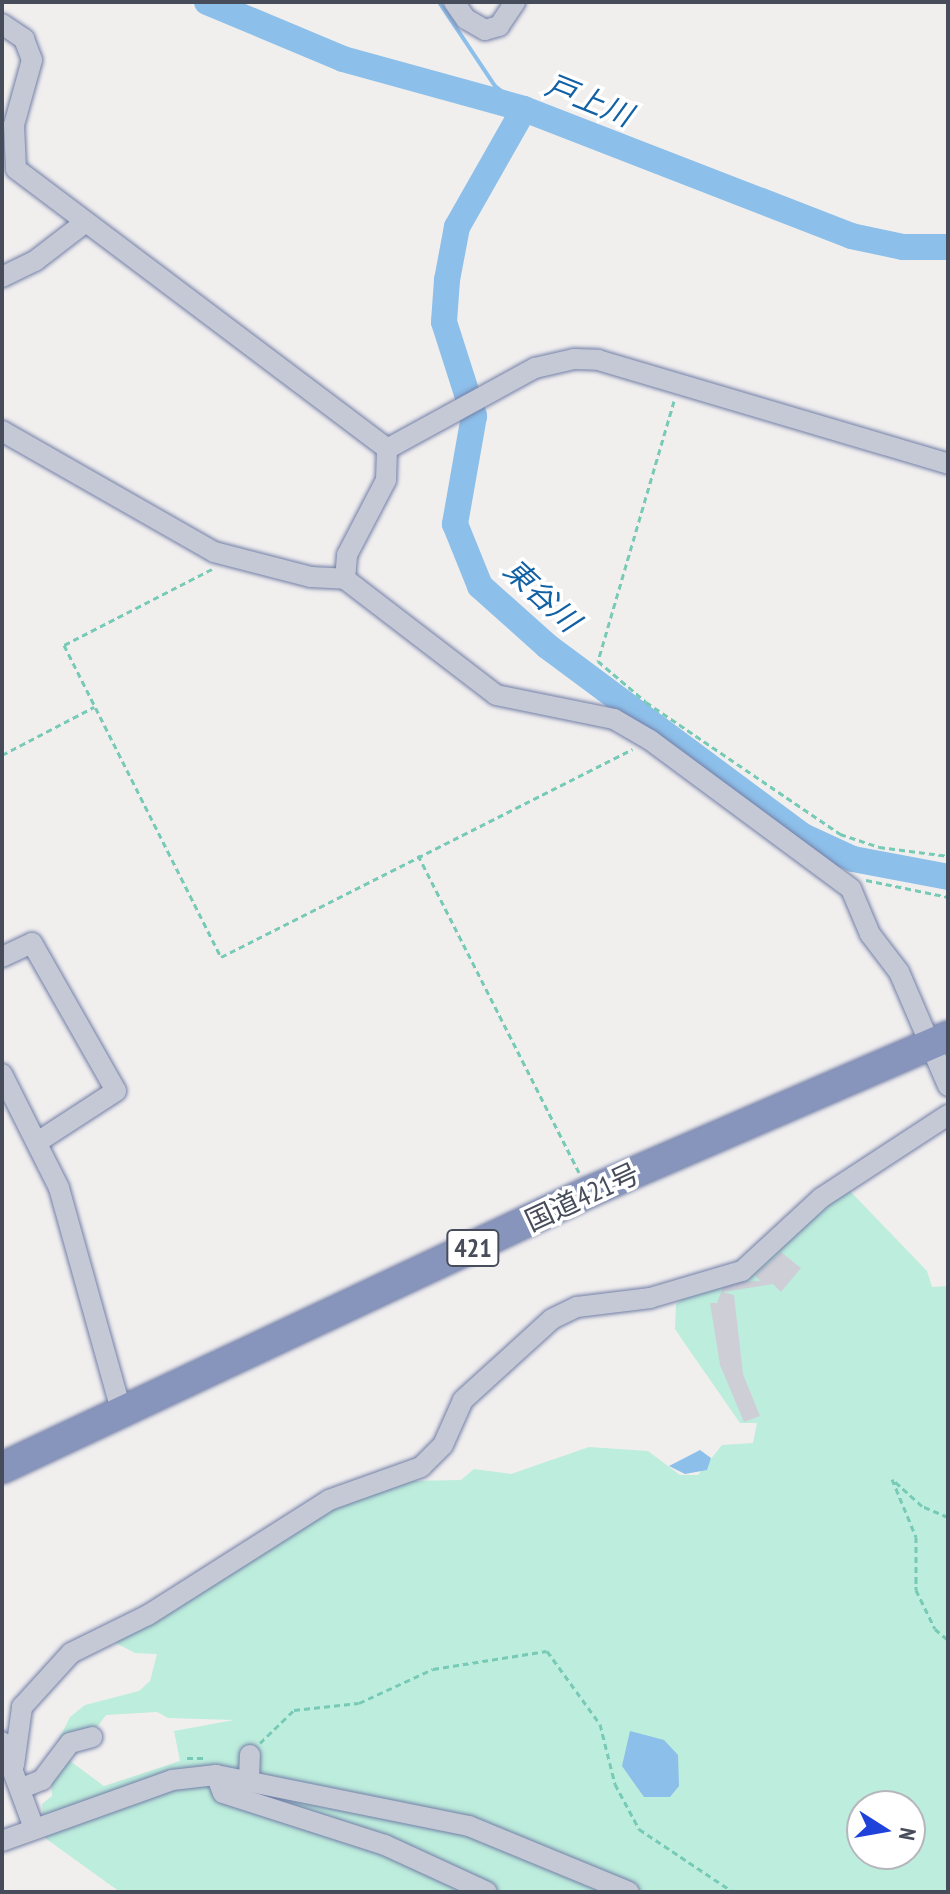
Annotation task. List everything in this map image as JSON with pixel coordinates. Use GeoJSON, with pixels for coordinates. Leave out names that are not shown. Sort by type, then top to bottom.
{"type":"FeatureCollection","features":[{"type":"Feature","properties":{"kind":"highway","name":"国道421号"},"geometry":{"type":"LineString","coordinates":[[2,1468],[589,1192],[939,1041]]}},
{"type":"Feature","properties":{"kind":"street"},"geometry":{"type":"LineString","coordinates":[[454,2],[466,19],[485,30],[499,26],[515,2]]}},
{"type":"Feature","properties":{"kind":"street"},"geometry":{"type":"LineString","coordinates":[[2,24],[24,39],[32,60],[14,125],[16,169],[83,224],[387,449]]}},
{"type":"Feature","properties":{"kind":"street"},"geometry":{"type":"LineString","coordinates":[[2,277],[35,261],[83,224]]}},
{"type":"Feature","properties":{"kind":"street"},"geometry":{"type":"LineString","coordinates":[[387,449],[455,407],[535,368],[574,359],[598,360],[948,464]]}},
{"type":"Feature","properties":{"kind":"street"},"geometry":{"type":"LineString","coordinates":[[2,431],[225,556],[345,579],[496,695],[614,719],[650,740],[782,843],[834,872],[851,889],[870,934],[899,972],[939,1041],[948,1086]]}},
{"type":"Feature","properties":{"kind":"street"},"geometry":{"type":"LineString","coordinates":[[345,579],[347,555],[386,480],[387,449]]}},
{"type":"Feature","properties":{"kind":"street"},"geometry":{"type":"LineString","coordinates":[[2,957],[32,943],[116,1091],[39,1141]]}},
{"type":"Feature","properties":{"kind":"street"},"geometry":{"type":"LineString","coordinates":[[2,1074],[39,1141],[84,1269],[122,1413]]}},
{"type":"Feature","properties":{"kind":"street"},"geometry":{"type":"LineString","coordinates":[[14,1765],[22,1707],[71,1653],[148,1615],[329,1500],[421,1467],[443,1445],[463,1400],[552,1319],[577,1307],[650,1298],[742,1271],[821,1198],[948,1115]]}},
{"type":"Feature","properties":{"kind":"street"},"geometry":{"type":"LineString","coordinates":[[22,1788],[42,1780],[70,1743],[92,1737]]}},
{"type":"Feature","properties":{"kind":"street"},"geometry":{"type":"LineString","coordinates":[[2,1742],[14,1765],[34,1828]]}},
{"type":"Feature","properties":{"kind":"street"},"geometry":{"type":"LineString","coordinates":[[249,1780],[250,1755]]}},
{"type":"Feature","properties":{"kind":"street"},"geometry":{"type":"LineString","coordinates":[[215,1766],[223,1793],[385,1845],[487,1892]]}},
{"type":"Feature","properties":{"kind":"street"},"geometry":{"type":"LineString","coordinates":[[2,1841],[215,1766],[249,1780],[469,1826],[629,1892]]}},
{"type":"Feature","properties":{"kind":"path"},"geometry":{"type":"LineString","coordinates":[[679,386],[598,661],[646,702],[666,710],[840,834],[948,856]]}},
{"type":"Feature","properties":{"kind":"path"},"geometry":{"type":"LineString","coordinates":[[225,556],[64,645],[221,957],[624,753]]}},
{"type":"Feature","properties":{"kind":"path"},"geometry":{"type":"LineString","coordinates":[[2,755],[94,707]]}},
{"type":"Feature","properties":{"kind":"path"},"geometry":{"type":"LineString","coordinates":[[418,855],[589,1192]]}},
{"type":"Feature","properties":{"kind":"path"},"geometry":{"type":"LineString","coordinates":[[834,872],[948,897]]}},
{"type":"Feature","properties":{"kind":"path"},"geometry":{"type":"LineString","coordinates":[[948,1517],[922,1506],[892,1479],[916,1537],[916,1590],[935,1629],[948,1640]]}},
{"type":"Feature","properties":{"kind":"path"},"geometry":{"type":"LineString","coordinates":[[250,1755],[287,1713],[359,1703],[433,1669],[547,1651],[600,1724],[615,1784],[639,1829],[733,1892]]}},
{"type":"Feature","properties":{"kind":"path"},"geometry":{"type":"LineString","coordinates":[[187,1758],[215,1766]]}},
{"type":"Feature","properties":{"kind":"green space"},"geometry":{"type":"Polygon","coordinates":[[[849,1190],[927,1271],[932,1287],[948,1286],[948,1892],[120,1892],[45,1838],[42,1804],[52,1796],[51,1776],[66,1758],[104,1786],[180,1761],[174,1731],[234,1720],[168,1718],[157,1712],[106,1715],[98,1726],[54,1749],[70,1717],[85,1705],[139,1691],[150,1681],[157,1654],[135,1653],[108,1639],[330,1504],[410,1481],[461,1480],[474,1469],[511,1474],[589,1447],[648,1451],[680,1475],[698,1475],[722,1445],[753,1443],[757,1423],[740,1423],[683,1341],[675,1329],[676,1304],[834,1193],[849,1190]]]}},
{"type":"Feature","properties":{"kind":"water"},"geometry":{"type":"Polygon","coordinates":[[[700,1450],[711,1458],[707,1470],[685,1474],[669,1466],[700,1450]]]}},
{"type":"Feature","properties":{"kind":"water"},"geometry":{"type":"Polygon","coordinates":[[[630,1731],[664,1740],[678,1755],[679,1786],[670,1797],[644,1797],[622,1766],[630,1731]]]}},
{"type":"Feature","properties":{"kind":"building"},"geometry":{"type":"Polygon","coordinates":[[[781,1252],[801,1268],[781,1292],[773,1284],[723,1292],[734,1295],[743,1374],[760,1416],[744,1422],[720,1365],[710,1303],[717,1303],[725,1282],[760,1281],[755,1275],[781,1252]]]}},
{"type":"Feature","properties":{"kind":"waterway","name":"戸上川"},"geometry":{"type":"LineString","coordinates":[[207,2],[343,59],[524,109],[851,236],[903,247],[948,247]]}},
{"type":"Feature","properties":{"kind":"waterway"},"geometry":{"type":"LineString","coordinates":[[439,2],[495,86],[524,109]]}},
{"type":"Feature","properties":{"kind":"waterway","name":"東谷川"},"geometry":{"type":"LineString","coordinates":[[524,109],[457,227],[447,280],[444,322],[474,416],[455,524],[480,586],[547,646],[803,836],[853,859],[948,877]]}}]}
